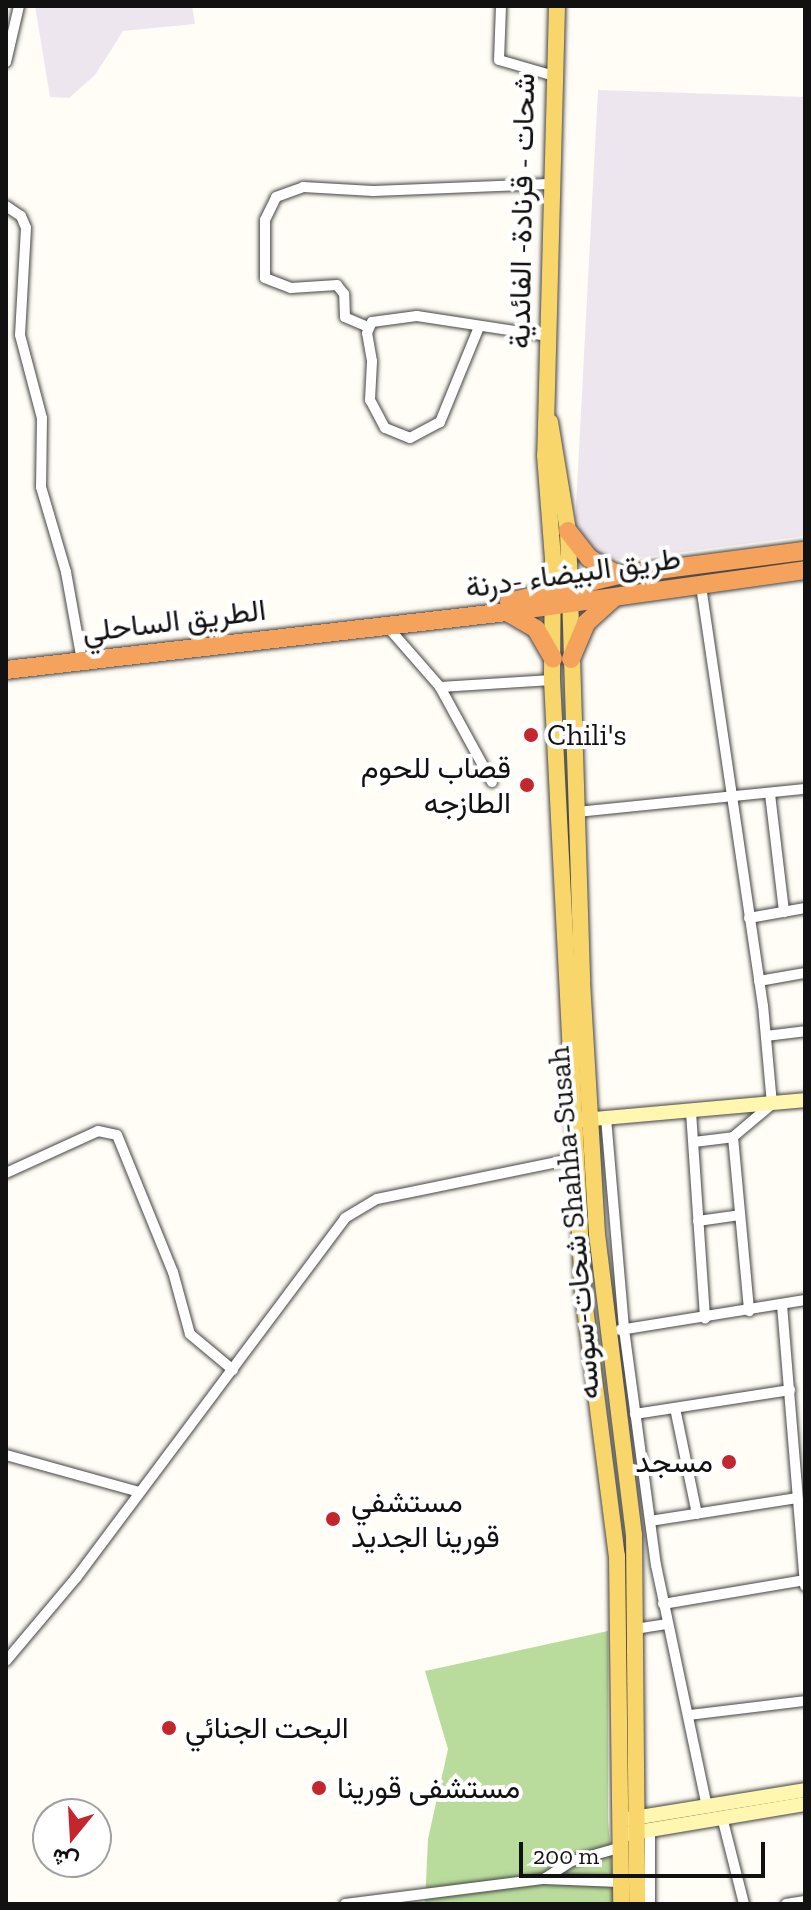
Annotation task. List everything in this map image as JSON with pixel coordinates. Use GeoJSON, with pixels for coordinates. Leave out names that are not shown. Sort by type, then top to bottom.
{"type":"FeatureCollection","features":[{"type":"Feature","properties":{"kind":"highway"},"geometry":{"type":"LineString","coordinates":[[568,531],[589,558],[619,575]]}},
{"type":"Feature","properties":{"kind":"highway","name":"طريق البيضاء -درنة"},"geometry":{"type":"LineString","coordinates":[[349,627],[507,612],[619,575],[805,551]]}},
{"type":"Feature","properties":{"kind":"highway","name":"طريق البيضاء -درنة"},"geometry":{"type":"LineString","coordinates":[[562,595],[615,597],[805,570]]}},
{"type":"Feature","properties":{"kind":"highway"},"geometry":{"type":"LineString","coordinates":[[349,627],[562,595]]}},
{"type":"Feature","properties":{"kind":"highway"},"geometry":{"type":"LineString","coordinates":[[507,612],[536,629],[562,659],[586,623],[615,597]]}},
{"type":"Feature","properties":{"kind":"highway","name":"الطريق الساحلي"},"geometry":{"type":"LineString","coordinates":[[6,670],[349,627]]}},
{"type":"Feature","properties":{"kind":"main road","name":"شحات - قرنادة- الفائدية"},"geometry":{"type":"LineString","coordinates":[[549,417],[551,75],[557,6]]}},
{"type":"Feature","properties":{"kind":"main road"},"geometry":{"type":"LineString","coordinates":[[549,417],[568,531],[562,595]]}},
{"type":"Feature","properties":{"kind":"main road"},"geometry":{"type":"LineString","coordinates":[[549,417],[545,455],[562,595]]}},
{"type":"Feature","properties":{"kind":"main road","name":"شحات-سوسه Shahha-Susah"},"geometry":{"type":"LineString","coordinates":[[562,595],[562,659],[577,812],[599,1118],[584,1150],[583,1292],[617,1556],[629,1831],[637,1904]]}},
{"type":"Feature","properties":{"kind":"main road","name":"شحات-سوسه Shahha-Susah"},"geometry":{"type":"LineString","coordinates":[[562,659],[552,680],[574,1120],[584,1150],[634,1535],[635,1629],[629,1831],[619,1882],[621,1904]]}},
{"type":"Feature","properties":{"kind":"street"},"geometry":{"type":"LineString","coordinates":[[6,62],[19,6]]}},
{"type":"Feature","properties":{"kind":"street"},"geometry":{"type":"LineString","coordinates":[[501,6],[499,60],[551,75]]}},
{"type":"Feature","properties":{"kind":"street"},"geometry":{"type":"LineString","coordinates":[[368,327],[345,317],[344,294],[337,285],[291,288],[265,278],[265,220],[276,197],[303,187],[373,191],[549,184]]}},
{"type":"Feature","properties":{"kind":"street"},"geometry":{"type":"LineString","coordinates":[[6,206],[21,216],[26,228],[20,335],[42,418],[41,487],[66,572],[82,661]]}},
{"type":"Feature","properties":{"kind":"street"},"geometry":{"type":"LineString","coordinates":[[368,327],[379,318],[398,315],[548,336]]}},
{"type":"Feature","properties":{"kind":"street"},"geometry":{"type":"LineString","coordinates":[[368,327],[373,411],[385,428],[410,438],[440,422],[479,327]]}},
{"type":"Feature","properties":{"kind":"street"},"geometry":{"type":"LineString","coordinates":[[701,584],[759,981],[772,1104]]}},
{"type":"Feature","properties":{"kind":"street"},"geometry":{"type":"LineString","coordinates":[[385,625],[440,687],[492,782]]}},
{"type":"Feature","properties":{"kind":"street"},"geometry":{"type":"LineString","coordinates":[[440,687],[552,680]]}},
{"type":"Feature","properties":{"kind":"street"},"geometry":{"type":"LineString","coordinates":[[577,812],[731,800],[805,789]]}},
{"type":"Feature","properties":{"kind":"street"},"geometry":{"type":"LineString","coordinates":[[770,794],[784,912]]}},
{"type":"Feature","properties":{"kind":"street"},"geometry":{"type":"LineString","coordinates":[[749,918],[805,908]]}},
{"type":"Feature","properties":{"kind":"street"},"geometry":{"type":"LineString","coordinates":[[759,981],[805,973]]}},
{"type":"Feature","properties":{"kind":"street"},"geometry":{"type":"LineString","coordinates":[[766,1036],[805,1031]]}},
{"type":"Feature","properties":{"kind":"street"},"geometry":{"type":"LineString","coordinates":[[574,1120],[805,1100]]}},
{"type":"Feature","properties":{"kind":"street"},"geometry":{"type":"LineString","coordinates":[[694,1142],[733,1137],[772,1104]]}},
{"type":"Feature","properties":{"kind":"street"},"geometry":{"type":"LineString","coordinates":[[691,1112],[705,1319]]}},
{"type":"Feature","properties":{"kind":"street"},"geometry":{"type":"LineString","coordinates":[[599,1118],[635,1414],[663,1604],[707,1806]]}},
{"type":"Feature","properties":{"kind":"street"},"geometry":{"type":"LineString","coordinates":[[6,1173],[98,1131],[117,1135],[173,1272],[190,1334],[233,1370]]}},
{"type":"Feature","properties":{"kind":"street"},"geometry":{"type":"LineString","coordinates":[[733,1137],[749,1311]]}},
{"type":"Feature","properties":{"kind":"street"},"geometry":{"type":"LineString","coordinates":[[6,1661],[23,1648],[233,1370],[320,1248],[355,1210],[406,1193],[562,1161],[584,1150]]}},
{"type":"Feature","properties":{"kind":"street"},"geometry":{"type":"LineString","coordinates":[[698,1221],[740,1215]]}},
{"type":"Feature","properties":{"kind":"street"},"geometry":{"type":"LineString","coordinates":[[606,1331],[705,1319],[805,1300]]}},
{"type":"Feature","properties":{"kind":"street"},"geometry":{"type":"LineString","coordinates":[[663,1604],[805,1582],[782,1305]]}},
{"type":"Feature","properties":{"kind":"street"},"geometry":{"type":"LineString","coordinates":[[635,1414],[790,1390]]}},
{"type":"Feature","properties":{"kind":"street"},"geometry":{"type":"LineString","coordinates":[[675,1408],[697,1514]]}},
{"type":"Feature","properties":{"kind":"street"},"geometry":{"type":"LineString","coordinates":[[6,1455],[139,1492]]}},
{"type":"Feature","properties":{"kind":"street"},"geometry":{"type":"LineString","coordinates":[[650,1521],[797,1498]]}},
{"type":"Feature","properties":{"kind":"street"},"geometry":{"type":"LineString","coordinates":[[635,1629],[668,1624]]}},
{"type":"Feature","properties":{"kind":"street"},"geometry":{"type":"LineString","coordinates":[[689,1715],[805,1701]]}},
{"type":"Feature","properties":{"kind":"street"},"geometry":{"type":"LineString","coordinates":[[544,1879],[629,1831],[707,1806],[805,1790]]}},
{"type":"Feature","properties":{"kind":"street"},"geometry":{"type":"LineString","coordinates":[[629,1831],[805,1804]]}},
{"type":"Feature","properties":{"kind":"street"},"geometry":{"type":"LineString","coordinates":[[722,1817],[744,1904]]}},
{"type":"Feature","properties":{"kind":"street"},"geometry":{"type":"LineString","coordinates":[[629,1831],[650,1904]]}},
{"type":"Feature","properties":{"kind":"street"},"geometry":{"type":"LineString","coordinates":[[345,1904],[544,1879],[619,1882]]}},
{"type":"Feature","properties":{"kind":"street"},"geometry":{"type":"LineString","coordinates":[[786,1904],[805,1901]]}},
{"type":"Feature","properties":{"kind":"shaded area"},"geometry":{"type":"Polygon","coordinates":[[[35,6],[192,6],[195,24],[123,31],[95,75],[69,98],[50,97],[35,6]]]}},
{"type":"Feature","properties":{"kind":"shaded area"},"geometry":{"type":"Polygon","coordinates":[[[598,90],[805,97],[805,536],[622,560],[601,555],[575,526],[598,90]]]}},
{"type":"Feature","properties":{"kind":"green space"},"geometry":{"type":"Polygon","coordinates":[[[608,1631],[608,1820],[615,1904],[425,1904],[428,1839],[448,1749],[425,1671],[608,1631]]]}},
{"type":"Feature","properties":{"kind":"place","name":"Chili's"},"geometry":{"type":"Point","coordinates":[531,735]}},
{"type":"Feature","properties":{"kind":"place","name":"قصاب للحوم الطازجه"},"geometry":{"type":"Point","coordinates":[527,785]}},
{"type":"Feature","properties":{"kind":"place","name":"مسجد"},"geometry":{"type":"Point","coordinates":[729,1462]}},
{"type":"Feature","properties":{"kind":"place","name":"مستشفي قورينا الجديد"},"geometry":{"type":"Point","coordinates":[333,1519]}},
{"type":"Feature","properties":{"kind":"place","name":"البحت الجنائي"},"geometry":{"type":"Point","coordinates":[169,1728]}},
{"type":"Feature","properties":{"kind":"place","name":"مستشفى قورينا"},"geometry":{"type":"Point","coordinates":[319,1788]}}]}
